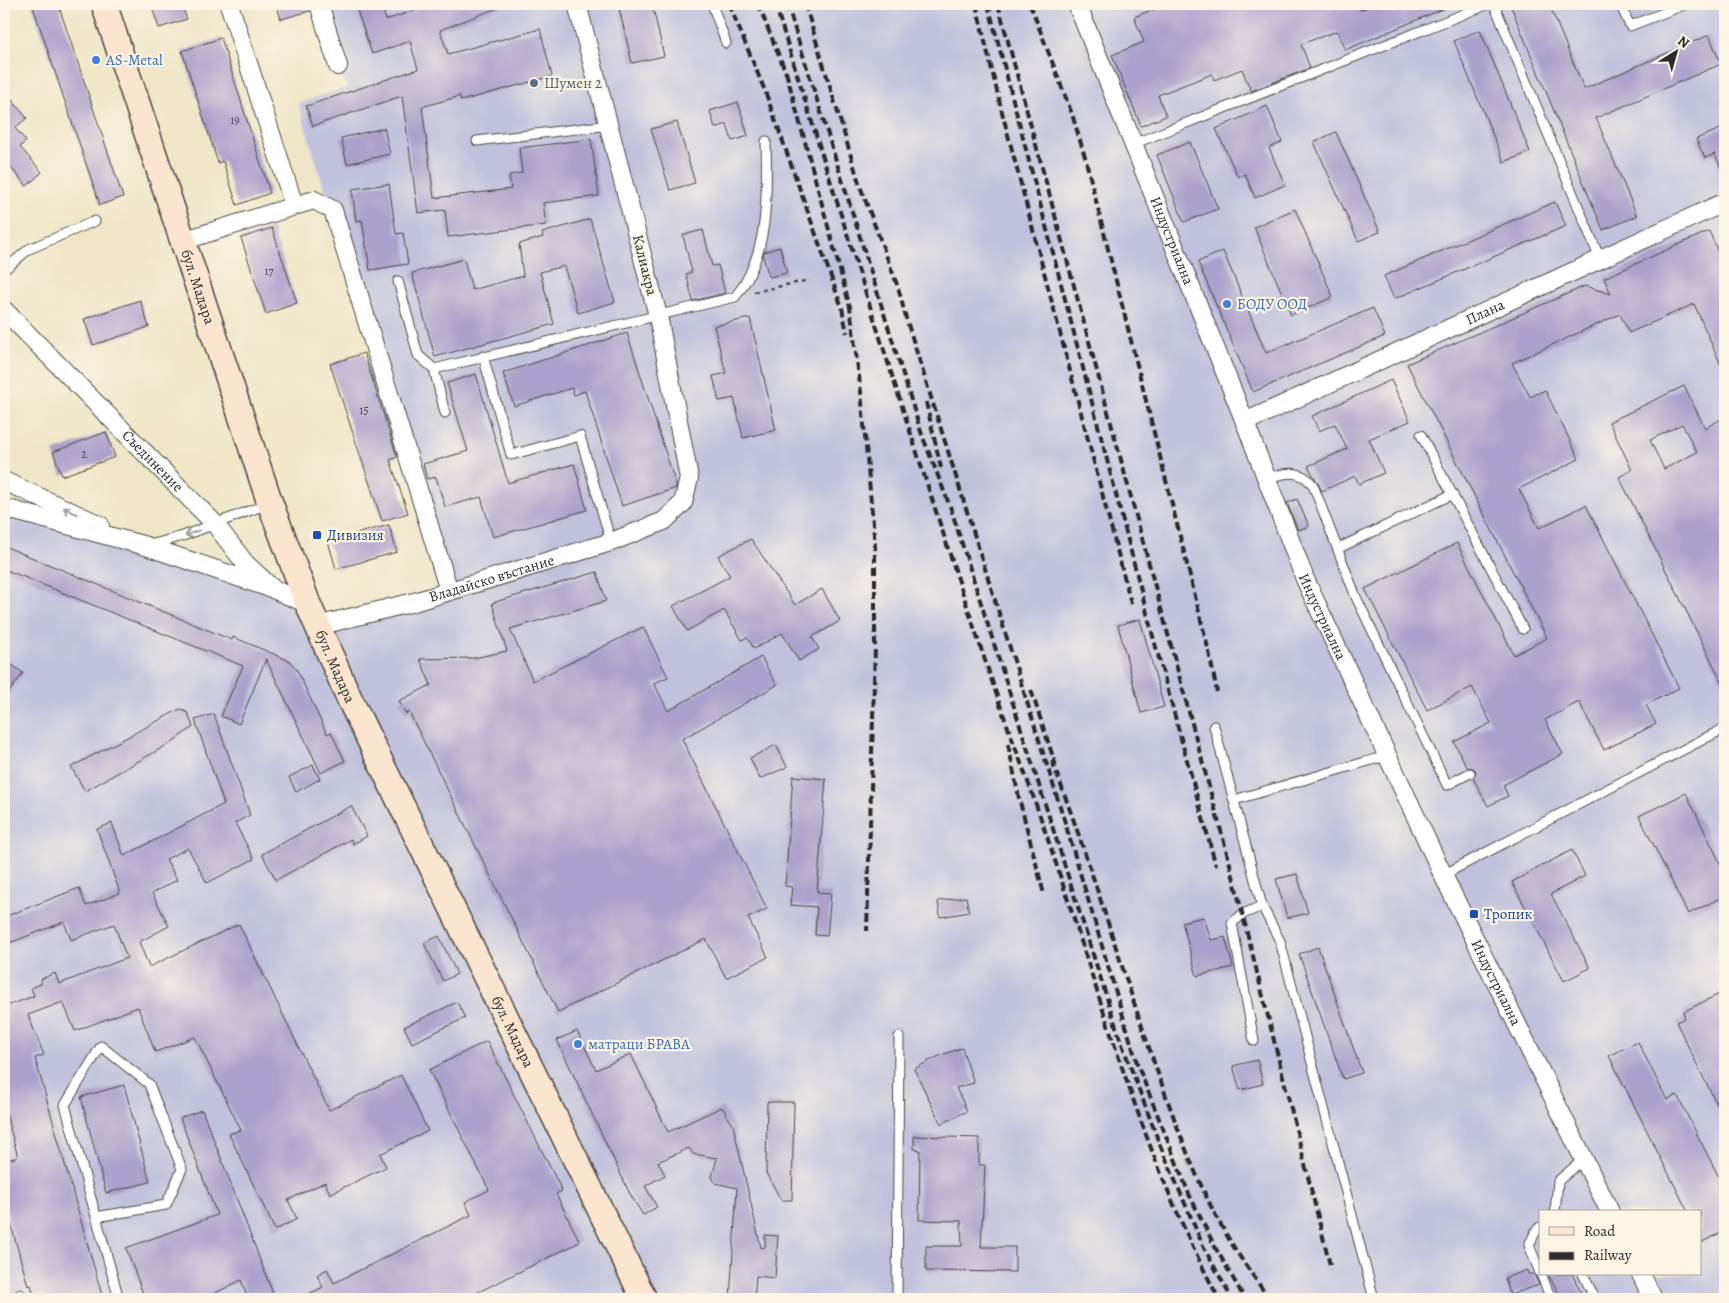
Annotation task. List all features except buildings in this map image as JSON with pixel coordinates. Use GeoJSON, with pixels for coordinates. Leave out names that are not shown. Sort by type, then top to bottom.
{"type":"FeatureCollection","features":[{"type":"Feature","properties":{"kind":"main road","name":"бул. Мадара"},"geometry":{"type":"LineString","coordinates":[[104,4],[270,503],[313,615],[350,700],[644,1299]]}},
{"type":"Feature","properties":{"kind":"street"},"geometry":{"type":"LineString","coordinates":[[229,4],[294,205]]}},
{"type":"Feature","properties":{"kind":"street"},"geometry":{"type":"LineString","coordinates":[[319,4],[338,66]]}},
{"type":"Feature","properties":{"kind":"street","name":"Калиакра"},"geometry":{"type":"LineString","coordinates":[[577,4],[658,316],[689,478],[683,502],[664,520]]}},
{"type":"Feature","properties":{"kind":"street","name":"Индустриална"},"geometry":{"type":"LineString","coordinates":[[1077,4],[1245,422],[1305,579],[1442,874],[1609,1210]]}},
{"type":"Feature","properties":{"kind":"street"},"geometry":{"type":"LineString","coordinates":[[182,241],[314,200],[333,210],[449,591]]}},
{"type":"Feature","properties":{"kind":"street","name":"Плана"},"geometry":{"type":"LineString","coordinates":[[1245,422],[1725,202]]}},
{"type":"Feature","properties":{"kind":"street","name":"Съединение"},"geometry":{"type":"LineString","coordinates":[[4,310],[215,524],[245,563],[273,589],[313,615]]}},
{"type":"Feature","properties":{"kind":"street"},"geometry":{"type":"LineString","coordinates":[[4,481],[146,546]]}},
{"type":"Feature","properties":{"kind":"street"},"geometry":{"type":"LineString","coordinates":[[4,508],[146,546],[273,589]]}},
{"type":"Feature","properties":{"kind":"street","name":"Владайско въстание"},"geometry":{"type":"LineString","coordinates":[[313,615],[449,591],[611,542],[664,520]]}},
{"type":"Feature","properties":{"kind":"street"},"geometry":{"type":"LineString","coordinates":[[1642,1276],[1653,1299]]}},
{"type":"Feature","properties":{"kind":"lane"},"geometry":{"type":"LineString","coordinates":[[712,4],[726,43]]}},
{"type":"Feature","properties":{"kind":"lane"},"geometry":{"type":"LineString","coordinates":[[1133,144],[1489,4]]}},
{"type":"Feature","properties":{"kind":"lane"},"geometry":{"type":"LineString","coordinates":[[1494,4],[1600,259]]}},
{"type":"Feature","properties":{"kind":"lane"},"geometry":{"type":"LineString","coordinates":[[1620,4],[1630,26],[1686,4]]}},
{"type":"Feature","properties":{"kind":"lane"},"geometry":{"type":"LineString","coordinates":[[477,141],[609,125]]}},
{"type":"Feature","properties":{"kind":"lane"},"geometry":{"type":"LineString","coordinates":[[434,368],[735,297],[749,276],[762,238],[767,191],[766,141]]}},
{"type":"Feature","properties":{"kind":"lane"},"geometry":{"type":"LineString","coordinates":[[4,270],[29,249],[95,221]]}},
{"type":"Feature","properties":{"kind":"lane"},"geometry":{"type":"LineString","coordinates":[[398,281],[418,355],[434,368],[445,413]]}},
{"type":"Feature","properties":{"kind":"lane"},"geometry":{"type":"LineString","coordinates":[[483,356],[511,455],[580,436],[611,542]]}},
{"type":"Feature","properties":{"kind":"lane"},"geometry":{"type":"LineString","coordinates":[[1421,434],[1523,629]]}},
{"type":"Feature","properties":{"kind":"lane"},"geometry":{"type":"LineString","coordinates":[[1267,478],[1295,472],[1313,484],[1339,548],[1356,597],[1447,785],[1470,773]]}},
{"type":"Feature","properties":{"kind":"lane"},"geometry":{"type":"LineString","coordinates":[[1339,548],[1453,494]]}},
{"type":"Feature","properties":{"kind":"lane"},"geometry":{"type":"LineString","coordinates":[[146,546],[183,536],[270,503]]}},
{"type":"Feature","properties":{"kind":"lane"},"geometry":{"type":"LineString","coordinates":[[1214,726],[1262,906],[1280,941],[1374,1299]]}},
{"type":"Feature","properties":{"kind":"lane"},"geometry":{"type":"LineString","coordinates":[[1442,874],[1725,728]]}},
{"type":"Feature","properties":{"kind":"lane"},"geometry":{"type":"LineString","coordinates":[[1234,800],[1386,756]]}},
{"type":"Feature","properties":{"kind":"lane"},"geometry":{"type":"LineString","coordinates":[[1254,1041],[1232,923],[1243,914],[1262,906]]}},
{"type":"Feature","properties":{"kind":"lane"},"geometry":{"type":"LineString","coordinates":[[897,1299],[899,1037]]}},
{"type":"Feature","properties":{"kind":"lane"},"geometry":{"type":"LineString","coordinates":[[96,1217],[166,1205],[182,1169],[149,1084],[101,1046],[65,1106],[96,1217],[119,1299]]}},
{"type":"Feature","properties":{"kind":"lane"},"geometry":{"type":"LineString","coordinates":[[1555,1210],[1558,1181],[1584,1159]]}},
{"type":"Feature","properties":{"kind":"lane"},"geometry":{"type":"LineString","coordinates":[[1539,1228],[1529,1245],[1539,1269]]}},
{"type":"Feature","properties":{"kind":"lane"},"geometry":{"type":"LineString","coordinates":[[1542,1276],[1551,1299]]}},
{"type":"Feature","properties":{"kind":"lane"},"geometry":{"type":"LineString","coordinates":[[1584,1276],[1594,1299]]}},
{"type":"Feature","properties":{"kind":"path"},"geometry":{"type":"LineString","coordinates":[[735,297],[809,280]]}},
{"type":"Feature","properties":{"kind":"shaded area"},"geometry":{"type":"Polygon","coordinates":[[[319,4],[1725,4],[1725,1299],[4,1299],[4,508],[273,589],[318,626],[448,591],[298,103],[346,88],[319,4]]]}},
{"type":"Feature","properties":{"kind":"railway"},"geometry":{"type":"LineString","coordinates":[[729,4],[765,91],[842,308],[847,333]]}},
{"type":"Feature","properties":{"kind":"railway"},"geometry":{"type":"LineString","coordinates":[[758,4],[788,78]]}},
{"type":"Feature","properties":{"kind":"railway"},"geometry":{"type":"LineString","coordinates":[[775,4],[942,530],[1000,705],[1042,822],[1121,1065],[1165,1184],[1190,1242],[1219,1299]]}},
{"type":"Feature","properties":{"kind":"railway"},"geometry":{"type":"LineString","coordinates":[[787,4],[922,435],[951,509],[1120,1039],[1160,1145],[1204,1248],[1232,1299]]}},
{"type":"Feature","properties":{"kind":"railway"},"geometry":{"type":"LineString","coordinates":[[805,4],[860,186],[898,287],[906,318],[1063,816],[1138,1066],[1189,1194],[1215,1247],[1245,1299]]}},
{"type":"Feature","properties":{"kind":"railway"},"geometry":{"type":"LineString","coordinates":[[976,4],[1002,112],[1132,607]]}},
{"type":"Feature","properties":{"kind":"railway"},"geometry":{"type":"LineString","coordinates":[[988,4],[1154,640],[1216,866]]}},
{"type":"Feature","properties":{"kind":"railway"},"geometry":{"type":"LineString","coordinates":[[998,4],[1231,868],[1331,1269]]}},
{"type":"Feature","properties":{"kind":"railway"},"geometry":{"type":"LineString","coordinates":[[1030,4],[1072,114],[1085,157],[1209,652],[1217,692]]}},
{"type":"Feature","properties":{"kind":"railway"},"geometry":{"type":"LineString","coordinates":[[786,72],[850,307],[861,392],[875,546],[875,648],[867,931]]}},
{"type":"Feature","properties":{"kind":"railway"},"geometry":{"type":"LineString","coordinates":[[926,402],[941,468]]}},
{"type":"Feature","properties":{"kind":"railway"},"geometry":{"type":"LineString","coordinates":[[1031,690],[1056,766]]}},
{"type":"Feature","properties":{"kind":"railway"},"geometry":{"type":"LineString","coordinates":[[1008,744],[1019,798],[1044,894]]}},
{"type":"Feature","properties":{"kind":"railway"},"geometry":{"type":"LineString","coordinates":[[1052,761],[1079,836],[1155,1065],[1188,1154],[1217,1219],[1269,1299]]}},
{"type":"Feature","properties":{"kind":"place","name":"AS-Metal"},"geometry":{"type":"Point","coordinates":[96,60]}},
{"type":"Feature","properties":{"kind":"place","name":"Шумен 2"},"geometry":{"type":"Point","coordinates":[534,83]}},
{"type":"Feature","properties":{"kind":"place","name":"БОДУ ООД"},"geometry":{"type":"Point","coordinates":[1227,304]}},
{"type":"Feature","properties":{"kind":"place","name":"Дивизия"},"geometry":{"type":"Point","coordinates":[317,535]}},
{"type":"Feature","properties":{"kind":"place","name":"Тропик"},"geometry":{"type":"Point","coordinates":[1474,914]}},
{"type":"Feature","properties":{"kind":"place","name":"матраци БРАВА"},"geometry":{"type":"Point","coordinates":[578,1044]}}]}
